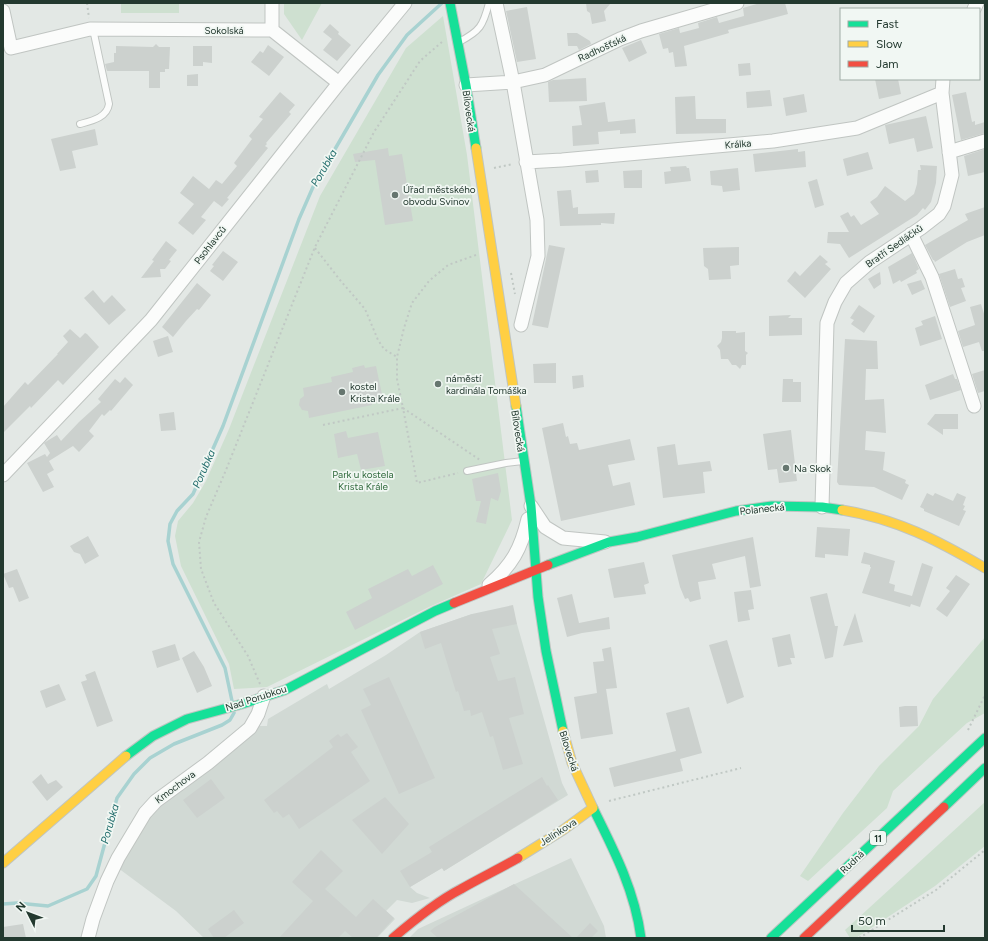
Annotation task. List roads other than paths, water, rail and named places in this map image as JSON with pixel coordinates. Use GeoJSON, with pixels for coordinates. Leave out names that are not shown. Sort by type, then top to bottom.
{"type":"FeatureCollection","features":[{"type":"Feature","properties":{"kind":"main road","name":"Bílovecká"},"geometry":{"type":"LineString","coordinates":[[450,3],[466,85],[531,506],[535,570],[546,651],[562,731],[572,763],[626,881],[638,915],[641,938]]}},
{"type":"Feature","properties":{"kind":"main road","name":"Polanecká"},"geometry":{"type":"LineString","coordinates":[[535,570],[609,542],[713,516],[753,508],[787,506],[822,507],[864,514],[906,527],[946,545],[985,568]]}},
{"type":"Feature","properties":{"kind":"main road","name":"Nad Porubkou"},"geometry":{"type":"LineString","coordinates":[[3,863],[123,758],[153,736],[187,719],[242,704],[285,690],[434,611],[485,589],[535,570]]}},
{"type":"Feature","properties":{"kind":"main road","name":"Rudná"},"geometry":{"type":"LineString","coordinates":[[771,938],[985,738]]}},
{"type":"Feature","properties":{"kind":"main road","name":"11"},"geometry":{"type":"LineString","coordinates":[[804,938],[985,768]]}},
{"type":"Feature","properties":{"kind":"main road","name":"Jelínkova"},"geometry":{"type":"LineString","coordinates":[[393,938],[422,913],[460,889],[498,870],[563,830],[593,808]]}},
{"type":"Feature","properties":{"kind":"street"},"geometry":{"type":"LineString","coordinates":[[272,3],[272,30],[339,83]]}},
{"type":"Feature","properties":{"kind":"street","name":"Psohlavců"},"geometry":{"type":"LineString","coordinates":[[3,475],[151,320],[339,83],[405,3]]}},
{"type":"Feature","properties":{"kind":"street"},"geometry":{"type":"LineString","coordinates":[[496,3],[537,220],[538,256],[521,325]]}},
{"type":"Feature","properties":{"kind":"street","name":"Radhošťská"},"geometry":{"type":"LineString","coordinates":[[466,85],[512,82],[545,75],[640,31],[737,3]]}},
{"type":"Feature","properties":{"kind":"street"},"geometry":{"type":"LineString","coordinates":[[3,11],[7,49]]}},
{"type":"Feature","properties":{"kind":"street","name":"Sokolská"},"geometry":{"type":"LineString","coordinates":[[7,49],[92,29],[272,30]]}},
{"type":"Feature","properties":{"kind":"street","name":"Bratří Sedláčků"},"geometry":{"type":"LineString","coordinates":[[822,507],[827,323],[835,302],[846,283],[870,262],[939,214],[944,206],[952,175],[942,93],[944,80]]}},
{"type":"Feature","properties":{"kind":"street","name":"Králka"},"geometry":{"type":"LineString","coordinates":[[526,162],[773,141],[857,128],[942,93]]}},
{"type":"Feature","properties":{"kind":"street"},"geometry":{"type":"LineString","coordinates":[[949,152],[985,141]]}},
{"type":"Feature","properties":{"kind":"street"},"geometry":{"type":"LineString","coordinates":[[911,234],[932,277],[974,406]]}},
{"type":"Feature","properties":{"kind":"street"},"geometry":{"type":"LineString","coordinates":[[531,506],[545,527],[563,538],[609,542]]}},
{"type":"Feature","properties":{"kind":"street"},"geometry":{"type":"LineString","coordinates":[[485,589],[502,574],[515,557],[524,534],[531,506]]}},
{"type":"Feature","properties":{"kind":"street","name":"Kmochova"},"geometry":{"type":"LineString","coordinates":[[88,938],[93,919],[107,881],[118,858],[145,813],[156,801],[208,763],[250,728],[258,714],[264,696]]}},
{"type":"Feature","properties":{"kind":"lane"},"geometry":{"type":"LineString","coordinates":[[458,42],[473,34],[479,28],[489,3]]}},
{"type":"Feature","properties":{"kind":"lane"},"geometry":{"type":"LineString","coordinates":[[80,124],[98,119],[106,112],[109,104],[92,29]]}},
{"type":"Feature","properties":{"kind":"lane"},"geometry":{"type":"LineString","coordinates":[[467,471],[523,461]]}},
{"type":"Feature","properties":{"kind":"lane"},"geometry":{"type":"LineString","coordinates":[[812,938],[840,904]]}},
{"type":"Feature","properties":{"kind":"waterway","name":"Porubka"},"geometry":{"type":"LineString","coordinates":[[232,701],[225,668],[173,564],[168,541],[170,524],[177,511],[193,494],[223,426],[299,219],[313,187],[378,75],[407,35],[442,3]]}},
{"type":"Feature","properties":{"kind":"waterway","name":"Porubka"},"geometry":{"type":"LineString","coordinates":[[3,904],[17,903],[48,906],[87,889],[96,876],[117,798],[134,774],[150,758],[174,744],[222,725],[230,720],[234,713]]}},
{"type":"Feature","properties":{"kind":"place","name":"Úřad městského obvodu Svinov"},"geometry":{"type":"Point","coordinates":[395,195]}},
{"type":"Feature","properties":{"kind":"place","name":"náměstí kardinála Tomáška"},"geometry":{"type":"Point","coordinates":[438,384]}},
{"type":"Feature","properties":{"kind":"place","name":"kostel Krista Krále"},"geometry":{"type":"Point","coordinates":[342,392]}},
{"type":"Feature","properties":{"kind":"place","name":"Na Skok"},"geometry":{"type":"Point","coordinates":[786,468]}},
{"type":"Feature","properties":{"kind":"park label","name":"Park u kostela Krista Krále"},"geometry":{"type":"Point","coordinates":[363,480]}}]}
